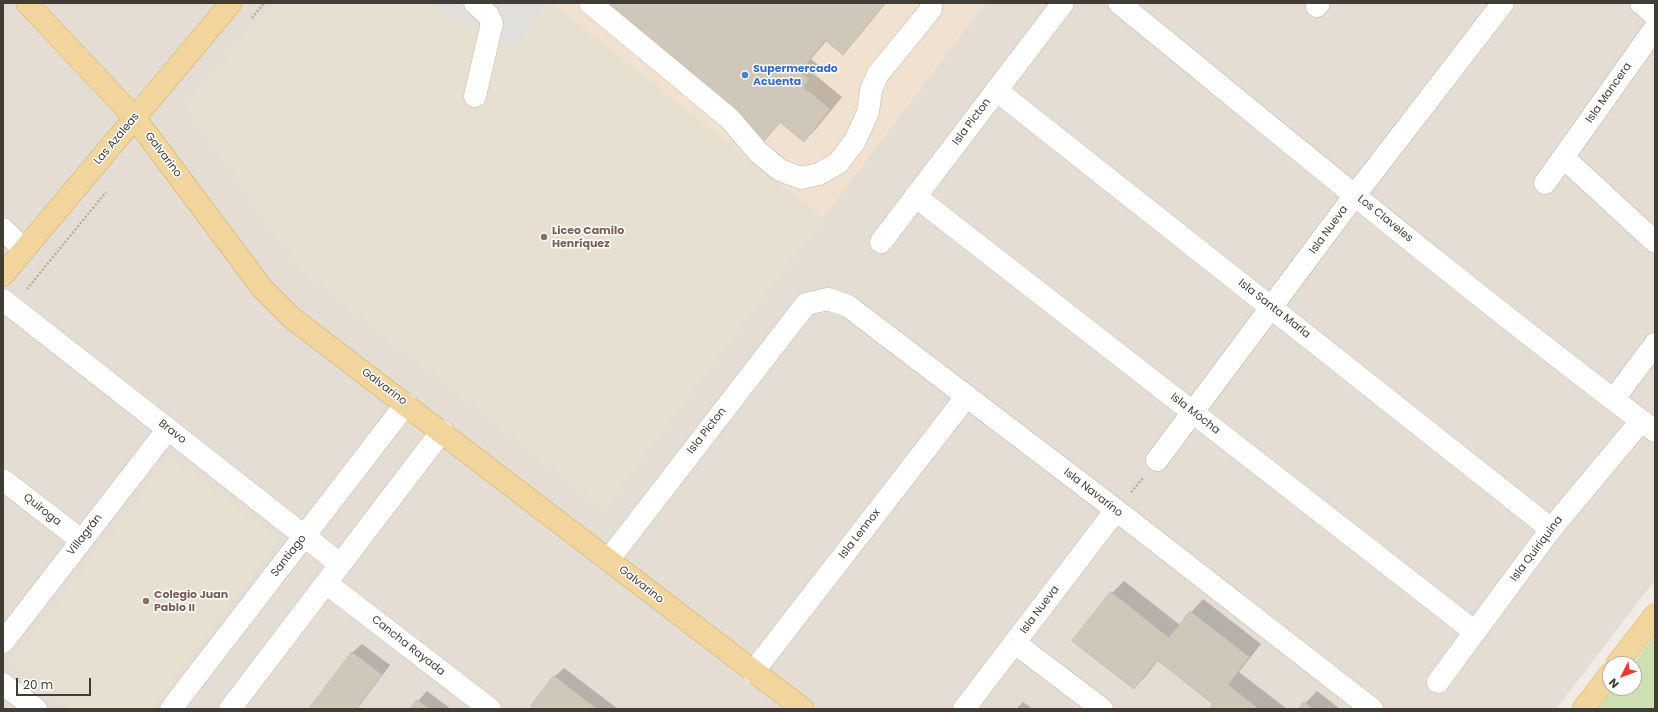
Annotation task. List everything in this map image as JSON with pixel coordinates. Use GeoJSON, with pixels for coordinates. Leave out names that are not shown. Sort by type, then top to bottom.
{"type":"FeatureCollection","features":[{"type":"Feature","properties":{"kind":"main road","name":"Galvarino"},"geometry":{"type":"LineString","coordinates":[[27,3],[135,118],[262,288],[292,318],[609,559],[753,672],[792,706]]}},
{"type":"Feature","properties":{"kind":"main road","name":"Las Azaleas"},"geometry":{"type":"LineString","coordinates":[[3,275],[231,3]]}},
{"type":"Feature","properties":{"kind":"main road"},"geometry":{"type":"LineString","coordinates":[[1623,656],[1655,615]]}},
{"type":"Feature","properties":{"kind":"main road"},"geometry":{"type":"LineString","coordinates":[[1583,709],[1602,684]]}},
{"type":"Feature","properties":{"kind":"street"},"geometry":{"type":"LineString","coordinates":[[475,96],[492,23],[488,15],[476,3]]}},
{"type":"Feature","properties":{"kind":"street"},"geometry":{"type":"LineString","coordinates":[[590,3],[730,119],[758,152],[780,170],[801,178],[819,174],[838,164],[850,147],[868,112],[871,90],[878,74],[915,30],[930,9],[931,3]]}},
{"type":"Feature","properties":{"kind":"street","name":"Isla Picton"},"geometry":{"type":"LineString","coordinates":[[880,242],[1063,3]]}},
{"type":"Feature","properties":{"kind":"street","name":"Los Claveles"},"geometry":{"type":"LineString","coordinates":[[1119,3],[1355,195],[1613,400],[1648,426]]}},
{"type":"Feature","properties":{"kind":"street","name":"Isla Nueva"},"geometry":{"type":"LineString","coordinates":[[1157,460],[1355,195],[1503,3]]}},
{"type":"Feature","properties":{"kind":"street"},"geometry":{"type":"LineString","coordinates":[[1641,3],[1655,15]]}},
{"type":"Feature","properties":{"kind":"street","name":"Isla Mancera"},"geometry":{"type":"LineString","coordinates":[[1545,183],[1655,28]]}},
{"type":"Feature","properties":{"kind":"street","name":"Isla Santa María"},"geometry":{"type":"LineString","coordinates":[[996,90],[1552,529]]}},
{"type":"Feature","properties":{"kind":"street"},"geometry":{"type":"LineString","coordinates":[[1563,157],[1655,242]]}},
{"type":"Feature","properties":{"kind":"street","name":"Isla Mocha"},"geometry":{"type":"LineString","coordinates":[[915,196],[1475,632]]}},
{"type":"Feature","properties":{"kind":"street"},"geometry":{"type":"LineString","coordinates":[[3,229],[24,250]]}},
{"type":"Feature","properties":{"kind":"street","name":"Isla Navarino"},"geometry":{"type":"LineString","coordinates":[[806,304],[828,299],[848,306],[1116,510],[1372,709]]}},
{"type":"Feature","properties":{"kind":"street","name":"Bravo"},"geometry":{"type":"LineString","coordinates":[[3,300],[340,564]]}},
{"type":"Feature","properties":{"kind":"street","name":"Isla Picton"},"geometry":{"type":"LineString","coordinates":[[609,559],[806,304]]}},
{"type":"Feature","properties":{"kind":"street"},"geometry":{"type":"LineString","coordinates":[[1613,400],[1655,344]]}},
{"type":"Feature","properties":{"kind":"street","name":"Isla Lennox"},"geometry":{"type":"LineString","coordinates":[[753,672],[967,396]]}},
{"type":"Feature","properties":{"kind":"street","name":"Santiago"},"geometry":{"type":"LineString","coordinates":[[171,709],[406,404]]}},
{"type":"Feature","properties":{"kind":"street","name":"Isla Quiriquina"},"geometry":{"type":"LineString","coordinates":[[1438,682],[1552,529],[1648,426]]}},
{"type":"Feature","properties":{"kind":"street","name":"Villagrán"},"geometry":{"type":"LineString","coordinates":[[3,642],[168,429]]}},
{"type":"Feature","properties":{"kind":"street"},"geometry":{"type":"LineString","coordinates":[[230,709],[442,431]]}},
{"type":"Feature","properties":{"kind":"street","name":"Quiroga"},"geometry":{"type":"LineString","coordinates":[[3,480],[81,540]]}},
{"type":"Feature","properties":{"kind":"street","name":"Isla Nueva"},"geometry":{"type":"LineString","coordinates":[[964,709],[1116,510]]}},
{"type":"Feature","properties":{"kind":"street","name":"Cancha Rayada"},"geometry":{"type":"LineString","coordinates":[[326,583],[490,709]]}},
{"type":"Feature","properties":{"kind":"street"},"geometry":{"type":"LineString","coordinates":[[1015,643],[1102,709]]}},
{"type":"Feature","properties":{"kind":"street"},"geometry":{"type":"LineString","coordinates":[[3,684],[36,709]]}},
{"type":"Feature","properties":{"kind":"path"},"geometry":{"type":"LineString","coordinates":[[1116,510],[1157,460]]}},
{"type":"Feature","properties":{"kind":"shaded area"},"geometry":{"type":"Polygon","coordinates":[[[3,3],[1655,3],[1655,580],[1556,709],[3,709],[3,3]]]}},
{"type":"Feature","properties":{"kind":"shaded area","name":"Liceo Camilo Henríquez"},"geometry":{"type":"Polygon","coordinates":[[[274,3],[551,3],[823,218],[604,508],[308,274],[292,256],[189,109],[188,104],[274,3]]]}},
{"type":"Feature","properties":{"kind":"shaded area"},"geometry":{"type":"Polygon","coordinates":[[[431,3],[546,3],[515,50],[440,11],[431,3]]]}},
{"type":"Feature","properties":{"kind":"shaded area"},"geometry":{"type":"Polygon","coordinates":[[[551,3],[986,3],[823,218],[551,3]]]}},
{"type":"Feature","properties":{"kind":"shaded area","name":"Colegio Juan Pablo II"},"geometry":{"type":"Polygon","coordinates":[[[170,458],[279,541],[150,709],[72,709],[13,661],[170,458]]]}},
{"type":"Feature","properties":{"kind":"green space"},"geometry":{"type":"Polygon","coordinates":[[[1655,635],[1655,709],[1598,709],[1608,696],[1642,696],[1642,656],[1639,656],[1655,635]]]}},
{"type":"Feature","properties":{"kind":"building","name":"Supermercado Acuenta"},"geometry":{"type":"Polygon","coordinates":[[[598,3],[885,3],[843,55],[825,40],[800,72],[809,79],[803,87],[830,109],[804,142],[780,122],[765,140],[598,3]]]}},
{"type":"Feature","properties":{"kind":"building"},"geometry":{"type":"Polygon","coordinates":[[[1111,592],[1169,638],[1190,611],[1249,657],[1228,685],[1259,709],[1208,709],[1213,704],[1157,660],[1134,689],[1072,641],[1111,592]]]}},
{"type":"Feature","properties":{"kind":"building"},"geometry":{"type":"Polygon","coordinates":[[[352,652],[382,675],[356,709],[309,709],[352,652]]]}},
{"type":"Feature","properties":{"kind":"building"},"geometry":{"type":"Polygon","coordinates":[[[554,676],[597,709],[535,709],[531,706],[554,676]]]}},
{"type":"Feature","properties":{"kind":"building"},"geometry":{"type":"Polygon","coordinates":[[[417,700],[429,709],[410,709],[417,700]]]}},
{"type":"Feature","properties":{"kind":"building"},"geometry":{"type":"Polygon","coordinates":[[[1304,702],[1313,709],[1299,709],[1304,702]]]}},
{"type":"Feature","properties":{"kind":"place","name":"Supermercado Acuenta"},"geometry":{"type":"Point","coordinates":[745,75]}},
{"type":"Feature","properties":{"kind":"place","name":"Liceo Camilo Henríquez"},"geometry":{"type":"Point","coordinates":[544,237]}},
{"type":"Feature","properties":{"kind":"place","name":"Colegio Juan Pablo II"},"geometry":{"type":"Point","coordinates":[146,601]}}]}
